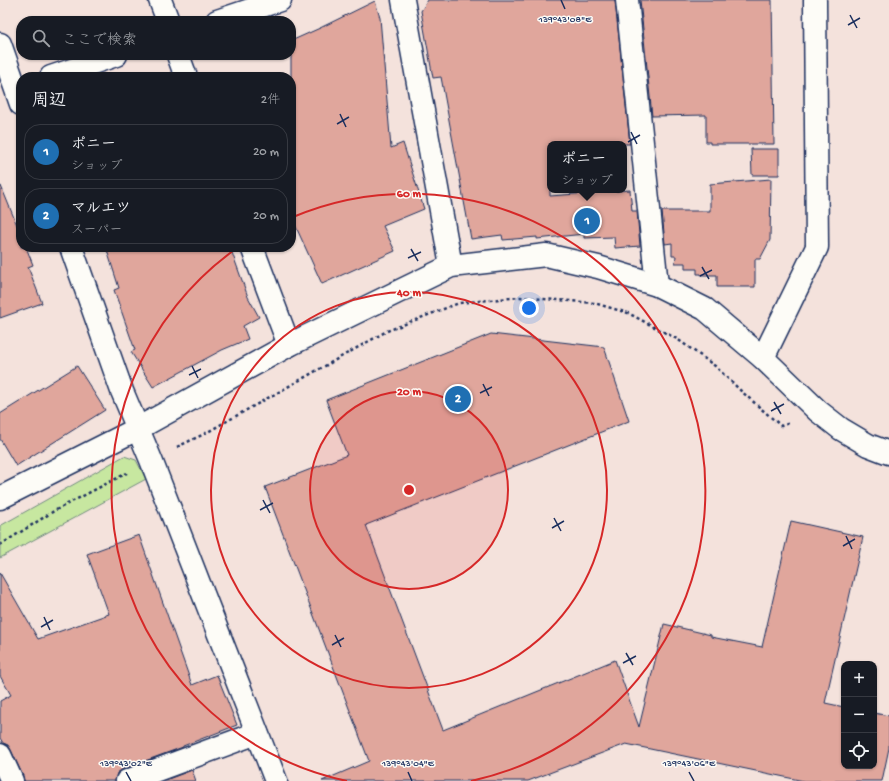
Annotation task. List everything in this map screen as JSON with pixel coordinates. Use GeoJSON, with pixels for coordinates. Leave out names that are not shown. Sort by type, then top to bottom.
{"type":"FeatureCollection","features":[{"type":"Feature","properties":{"kind":"street"},"geometry":{"type":"LineString","coordinates":[[160,0],[166,16]]}},
{"type":"Feature","properties":{"kind":"street"},"geometry":{"type":"LineString","coordinates":[[232,16],[280,0]]}},
{"type":"Feature","properties":{"kind":"street"},"geometry":{"type":"LineString","coordinates":[[404,0],[451,266]]}},
{"type":"Feature","properties":{"kind":"street"},"geometry":{"type":"LineString","coordinates":[[627,0],[657,285]]}},
{"type":"Feature","properties":{"kind":"street"},"geometry":{"type":"LineString","coordinates":[[763,358],[817,247],[815,0]]}},
{"type":"Feature","properties":{"kind":"street"},"geometry":{"type":"LineString","coordinates":[[0,44],[14,94]]}},
{"type":"Feature","properties":{"kind":"street"},"geometry":{"type":"LineString","coordinates":[[66,72],[101,60]]}},
{"type":"Feature","properties":{"kind":"street"},"geometry":{"type":"LineString","coordinates":[[180,60],[184,72]]}},
{"type":"Feature","properties":{"kind":"street"},"geometry":{"type":"LineString","coordinates":[[73,252],[122,391],[151,460],[276,781]]}},
{"type":"Feature","properties":{"kind":"street"},"geometry":{"type":"LineString","coordinates":[[254,252],[289,345]]}},
{"type":"Feature","properties":{"kind":"street"},"geometry":{"type":"LineString","coordinates":[[0,498],[137,429],[289,345],[451,266],[546,255],[657,285],[705,310],[763,358],[818,411],[841,429],[868,445],[889,453]]}},
{"type":"Feature","properties":{"kind":"street"},"geometry":{"type":"LineString","coordinates":[[127,781],[257,733]]}},
{"type":"Feature","properties":{"kind":"street"},"geometry":{"type":"LineString","coordinates":[[0,755],[12,781]]}},
{"type":"Feature","properties":{"kind":"path"},"geometry":{"type":"LineString","coordinates":[[0,544],[54,511],[204,434],[387,331],[459,303],[520,297],[594,303],[628,313],[677,339],[708,362],[781,426],[818,411]]}},
{"type":"Feature","properties":{"kind":"green space"},"geometry":{"type":"Polygon","coordinates":[[[124,456],[136,460],[146,479],[0,558],[0,526],[124,456]]]}},
{"type":"Feature","properties":{"kind":"building"},"geometry":{"type":"Polygon","coordinates":[[[428,0],[615,0],[630,144],[627,144],[627,141],[547,141],[547,193],[550,193],[550,196],[590,193],[627,193],[627,190],[630,190],[632,211],[637,211],[640,246],[615,248],[614,237],[584,238],[584,234],[537,239],[537,237],[503,240],[502,235],[471,239],[441,77],[433,78],[421,11],[428,0]]]}},
{"type":"Feature","properties":{"kind":"building"},"geometry":{"type":"Polygon","coordinates":[[[640,0],[772,0],[774,144],[710,144],[710,142],[706,142],[706,115],[652,116],[640,0]]]}},
{"type":"Feature","properties":{"kind":"building"},"geometry":{"type":"Polygon","coordinates":[[[375,1],[380,18],[391,148],[403,143],[424,209],[383,226],[395,251],[322,284],[296,227],[296,72],[291,72],[291,60],[296,60],[296,39],[375,1]]]}},
{"type":"Feature","properties":{"kind":"building"},"geometry":{"type":"Polygon","coordinates":[[[751,149],[779,149],[779,175],[752,175],[751,149]]]}},
{"type":"Feature","properties":{"kind":"building"},"geometry":{"type":"Polygon","coordinates":[[[771,179],[770,240],[760,259],[755,259],[755,287],[717,287],[717,275],[697,274],[697,269],[685,269],[685,263],[675,263],[676,256],[672,256],[672,243],[665,244],[662,211],[710,211],[710,184],[771,179]]]}},
{"type":"Feature","properties":{"kind":"building"},"geometry":{"type":"Polygon","coordinates":[[[1,186],[16,223],[16,252],[28,252],[33,265],[28,267],[42,303],[0,318],[1,186]]]}},
{"type":"Feature","properties":{"kind":"building"},"geometry":{"type":"Polygon","coordinates":[[[108,252],[232,252],[248,297],[259,317],[243,326],[248,339],[222,350],[153,387],[131,352],[135,350],[114,290],[119,288],[108,252]]]}},
{"type":"Feature","properties":{"kind":"building"},"geometry":{"type":"Polygon","coordinates":[[[491,334],[604,347],[629,421],[366,525],[443,730],[615,660],[639,727],[664,624],[711,635],[711,637],[762,647],[791,521],[863,537],[825,703],[841,706],[841,769],[877,769],[877,714],[889,716],[889,748],[882,781],[804,781],[626,744],[528,781],[322,781],[369,761],[265,487],[347,455],[326,400],[491,334]]]}},
{"type":"Feature","properties":{"kind":"building"},"geometry":{"type":"Polygon","coordinates":[[[77,366],[105,410],[16,466],[0,439],[0,414],[77,366]]]}},
{"type":"Feature","properties":{"kind":"building"},"geometry":{"type":"Polygon","coordinates":[[[139,535],[192,685],[217,675],[237,725],[123,769],[117,773],[115,781],[24,781],[11,750],[0,738],[0,701],[11,695],[0,676],[0,573],[38,639],[109,614],[87,554],[139,535]]]}},
{"type":"Feature","properties":{"kind":"building"},"geometry":{"type":"Polygon","coordinates":[[[192,770],[196,781],[163,781],[192,770]]]}},
{"type":"Feature","properties":{"kind":"place","name":"ポニー"},"geometry":{"type":"Point","coordinates":[587,221]}},
{"type":"Feature","properties":{"kind":"place","name":"マルエツ"},"geometry":{"type":"Point","coordinates":[458,399]}}]}
